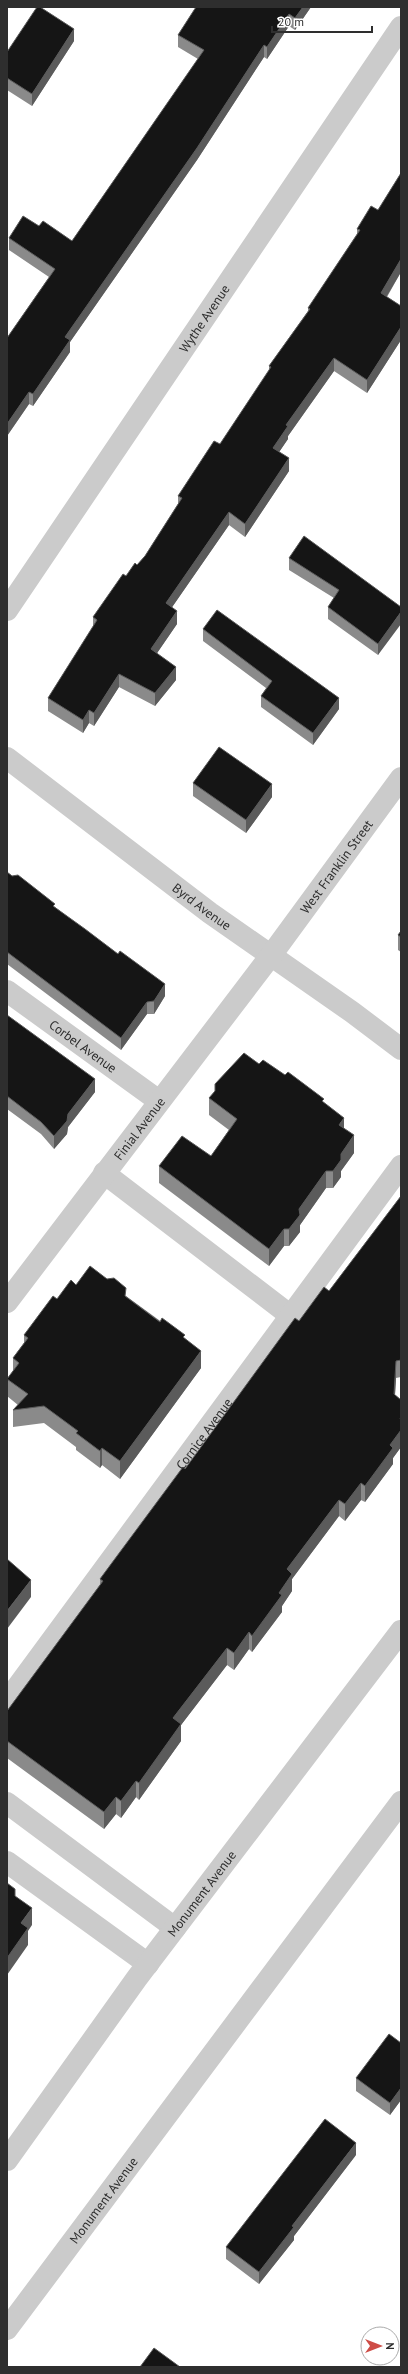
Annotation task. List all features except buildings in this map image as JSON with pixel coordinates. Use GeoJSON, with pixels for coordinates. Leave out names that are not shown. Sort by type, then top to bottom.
{"type":"FeatureCollection","features":[{"type":"Feature","properties":{"kind":"street","name":"Wythe Avenue"},"geometry":{"type":"LineString","coordinates":[[7,610],[401,27]]}},
{"type":"Feature","properties":{"kind":"street","name":"Byrd Avenue"},"geometry":{"type":"LineString","coordinates":[[7,758],[210,913],[272,954],[401,1049]]}},
{"type":"Feature","properties":{"kind":"street","name":"West Franklin Street"},"geometry":{"type":"LineString","coordinates":[[272,954],[401,778]]}},
{"type":"Feature","properties":{"kind":"street","name":"Finial Avenue"},"geometry":{"type":"LineString","coordinates":[[7,1302],[272,954]]}},
{"type":"Feature","properties":{"kind":"street","name":"Corbel Avenue"},"geometry":{"type":"LineString","coordinates":[[7,991],[159,1101]]}},
{"type":"Feature","properties":{"kind":"street","name":"Cornice Avenue"},"geometry":{"type":"LineString","coordinates":[[7,1701],[401,1166]]}},
{"type":"Feature","properties":{"kind":"street"},"geometry":{"type":"LineString","coordinates":[[104,1173],[291,1316]]}},
{"type":"Feature","properties":{"kind":"street","name":"Monument Avenue"},"geometry":{"type":"LineString","coordinates":[[7,2160],[148,1964],[401,1631]]}},
{"type":"Feature","properties":{"kind":"street","name":"Monument Avenue"},"geometry":{"type":"LineString","coordinates":[[7,2329],[401,1802]]}},
{"type":"Feature","properties":{"kind":"street"},"geometry":{"type":"LineString","coordinates":[[7,1803],[175,1928]]}},
{"type":"Feature","properties":{"kind":"street"},"geometry":{"type":"LineString","coordinates":[[7,1862],[148,1964]]}}]}
